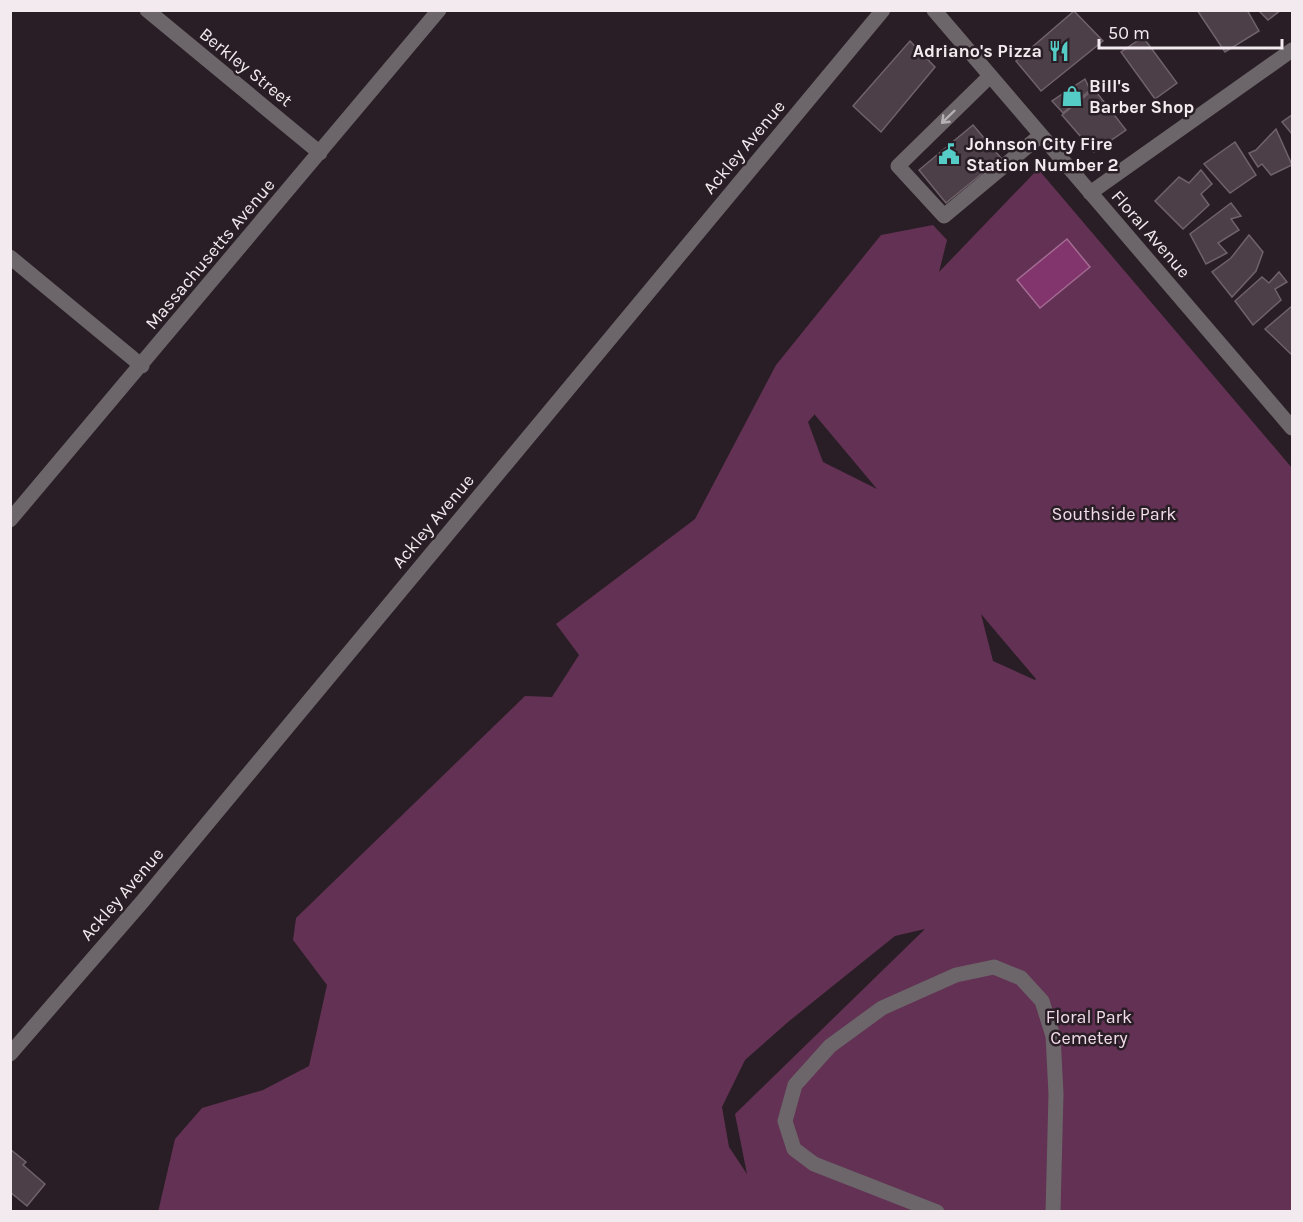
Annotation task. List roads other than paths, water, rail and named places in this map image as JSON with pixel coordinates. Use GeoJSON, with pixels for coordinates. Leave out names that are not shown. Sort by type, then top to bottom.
{"type":"FeatureCollection","features":[{"type":"Feature","properties":{"kind":"street","name":"Berkley Street"},"geometry":{"type":"LineString","coordinates":[[147,10],[320,153]]}},
{"type":"Feature","properties":{"kind":"street","name":"Massachusetts Avenue"},"geometry":{"type":"LineString","coordinates":[[10,520],[142,366],[439,10]]}},
{"type":"Feature","properties":{"kind":"street","name":"Ackley Avenue"},"geometry":{"type":"LineString","coordinates":[[10,1054],[142,902],[883,10]]}},
{"type":"Feature","properties":{"kind":"street","name":"Floral Avenue"},"geometry":{"type":"LineString","coordinates":[[934,10],[1293,428]]}},
{"type":"Feature","properties":{"kind":"street"},"geometry":{"type":"LineString","coordinates":[[1090,193],[1293,50]]}},
{"type":"Feature","properties":{"kind":"street"},"geometry":{"type":"LineString","coordinates":[[990,76],[898,166],[944,216],[1041,135]]}},
{"type":"Feature","properties":{"kind":"street"},"geometry":{"type":"LineString","coordinates":[[10,257],[142,366]]}},
{"type":"Feature","properties":{"kind":"street"},"geometry":{"type":"LineString","coordinates":[[937,1212],[814,1164],[794,1149],[785,1121],[795,1085],[830,1046],[882,1008],[956,975],[994,967],[1021,978],[1042,1001],[1053,1036],[1056,1094],[1053,1212]]}},
{"type":"Feature","properties":{"kind":"place","name":"Adriano's Pizza"},"geometry":{"type":"Point","coordinates":[1059,51]}},
{"type":"Feature","properties":{"kind":"place","name":"Bill's Barber Shop"},"geometry":{"type":"Point","coordinates":[1072,96]}},
{"type":"Feature","properties":{"kind":"place","name":"Johnson City Fire Station Number 2"},"geometry":{"type":"Point","coordinates":[949,154]}},
{"type":"Feature","properties":{"kind":"park label","name":"Southside Park"},"geometry":{"type":"Point","coordinates":[1114,514]}},
{"type":"Feature","properties":{"kind":"park label","name":"Floral Park Cemetery"},"geometry":{"type":"Point","coordinates":[1089,1027]}}]}
